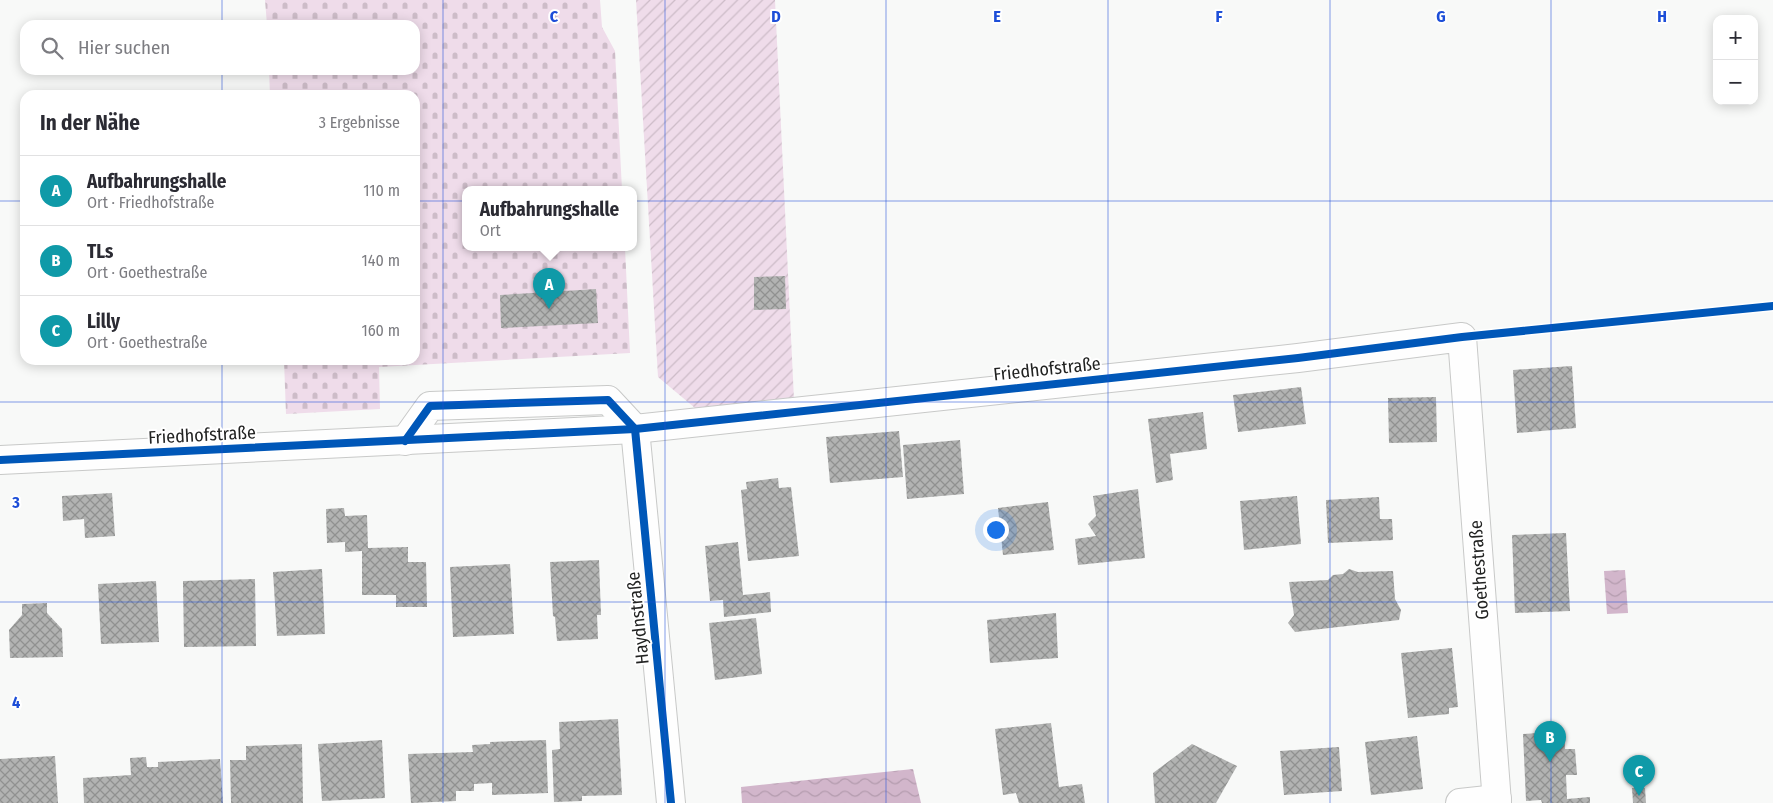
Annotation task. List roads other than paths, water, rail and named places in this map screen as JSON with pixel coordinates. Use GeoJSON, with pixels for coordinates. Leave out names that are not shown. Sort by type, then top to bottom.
{"type":"FeatureCollection","features":[{"type":"Feature","properties":{"kind":"street","name":"Friedhofstraße"},"geometry":{"type":"LineString","coordinates":[[0,460],[635,429],[1298,358],[1462,337]]}},
{"type":"Feature","properties":{"kind":"street","name":"Goethestraße"},"geometry":{"type":"LineString","coordinates":[[1462,337],[1497,801]]}},
{"type":"Feature","properties":{"kind":"street","name":"Haydnstraße"},"geometry":{"type":"LineString","coordinates":[[635,429],[671,803]]}},
{"type":"Feature","properties":{"kind":"street"},"geometry":{"type":"LineString","coordinates":[[1460,803],[1497,801]]}},
{"type":"Feature","properties":{"kind":"water"},"geometry":{"type":"Polygon","coordinates":[[[1625,570],[1628,613],[1607,614],[1604,571],[1625,570]]]}},
{"type":"Feature","properties":{"kind":"water"},"geometry":{"type":"Polygon","coordinates":[[[913,769],[921,803],[742,803],[741,787],[913,769]]]}},
{"type":"Feature","properties":{"kind":"place","name":"Aufbahrungshalle"},"geometry":{"type":"Point","coordinates":[549,309]}},
{"type":"Feature","properties":{"kind":"place","name":"TLs"},"geometry":{"type":"Point","coordinates":[1550,762]}},
{"type":"Feature","properties":{"kind":"place","name":"Lilly"},"geometry":{"type":"Point","coordinates":[1639,796]}}]}
